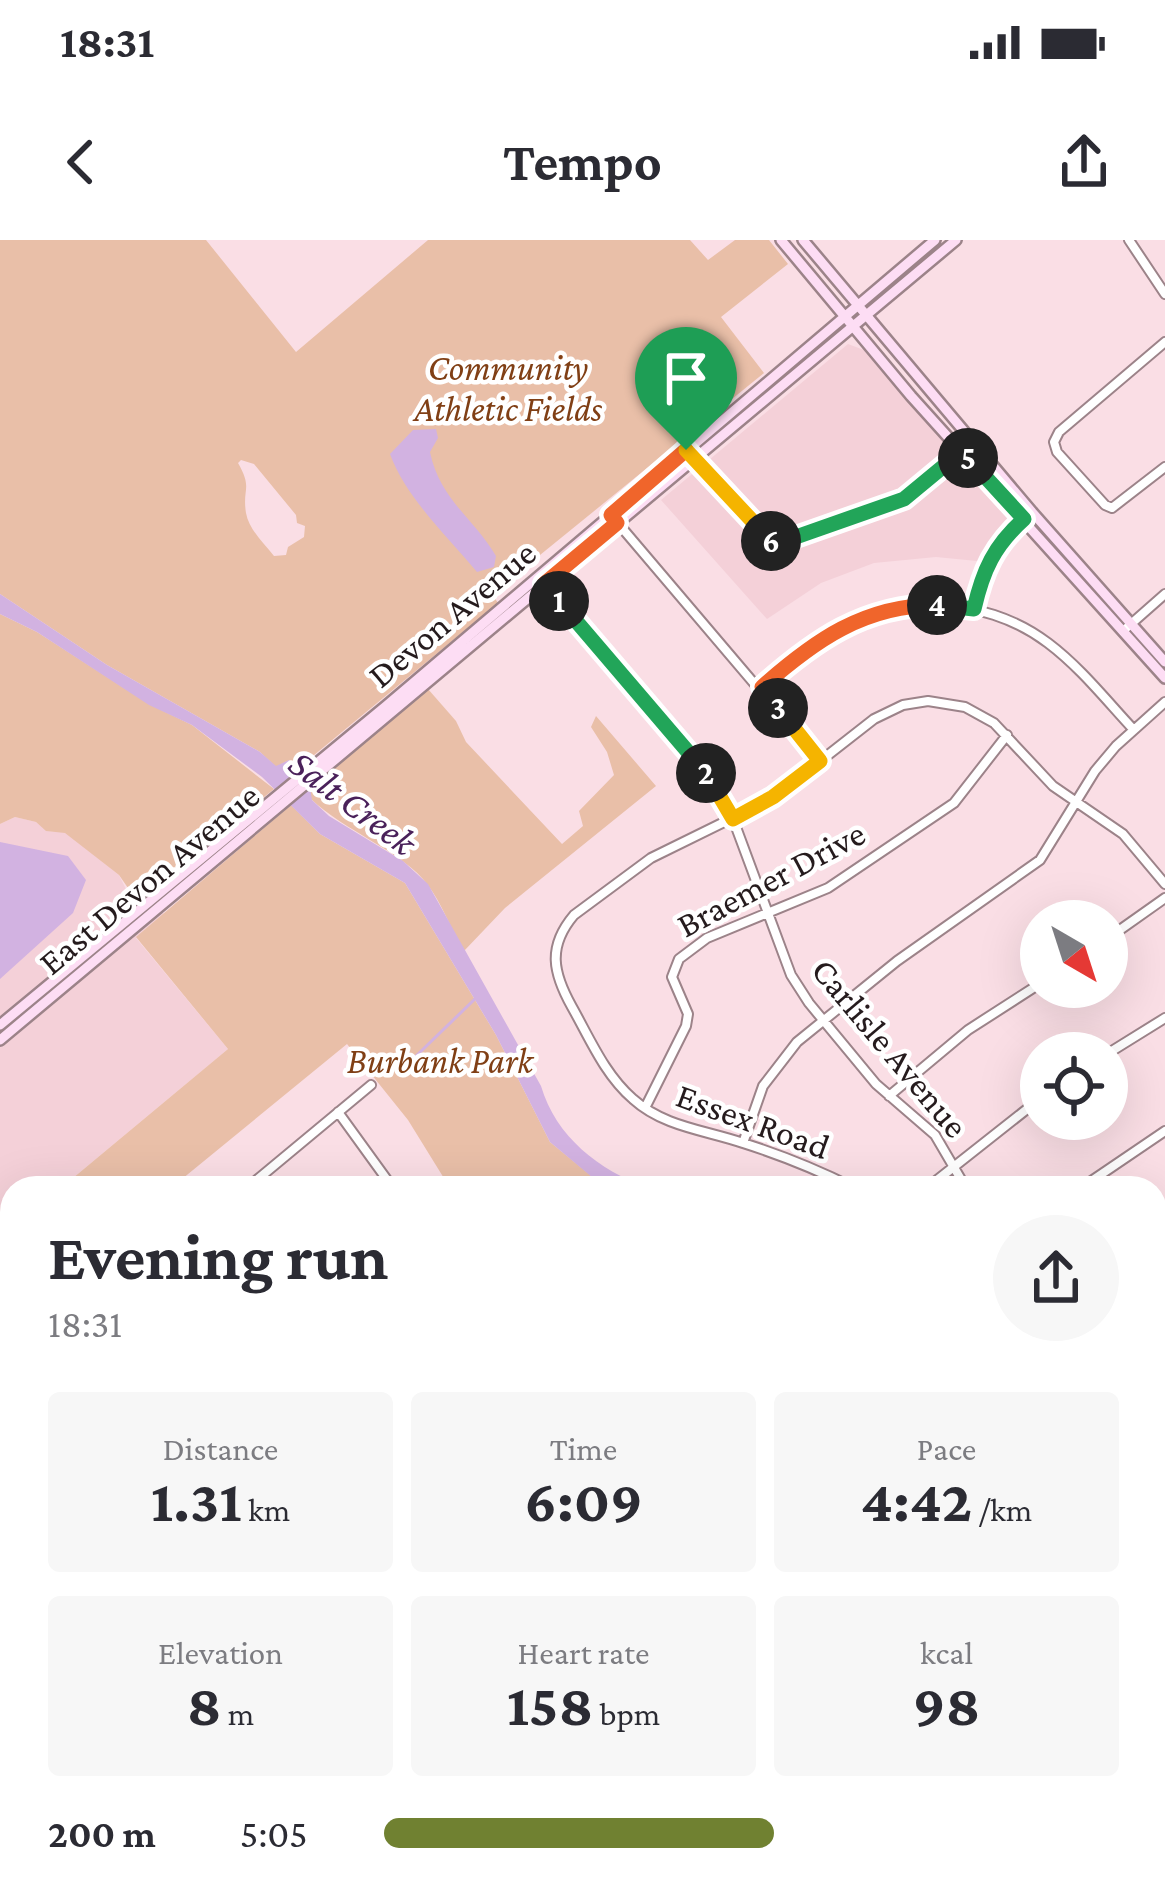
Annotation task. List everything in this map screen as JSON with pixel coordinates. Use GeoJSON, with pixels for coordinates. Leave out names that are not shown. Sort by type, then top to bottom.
{"type":"FeatureCollection","features":[{"type":"Feature","properties":{"kind":"main road"},"geometry":{"type":"LineString","coordinates":[[781,240],[962,451],[1028,516]]}},
{"type":"Feature","properties":{"kind":"main road"},"geometry":{"type":"LineString","coordinates":[[803,240],[1165,678]]}},
{"type":"Feature","properties":{"kind":"main road","name":"Devon Avenue"},"geometry":{"type":"LineString","coordinates":[[498,622],[686,450],[934,240]]}},
{"type":"Feature","properties":{"kind":"main road","name":"Devon Avenue"},"geometry":{"type":"LineString","coordinates":[[316,769],[956,240]]}},
{"type":"Feature","properties":{"kind":"main road","name":"East Devon Avenue"},"geometry":{"type":"LineString","coordinates":[[0,1040],[267,809],[498,622]]}},
{"type":"Feature","properties":{"kind":"main road"},"geometry":{"type":"LineString","coordinates":[[1127,627],[1165,662]]}},
{"type":"Feature","properties":{"kind":"main road"},"geometry":{"type":"LineString","coordinates":[[0,1024],[267,809]]}},
{"type":"Feature","properties":{"kind":"street"},"geometry":{"type":"LineString","coordinates":[[1129,240],[1165,294]]}},
{"type":"Feature","properties":{"kind":"street"},"geometry":{"type":"LineString","coordinates":[[1165,342],[1059,432],[1054,442],[1063,458],[1112,508],[1165,467]]}},
{"type":"Feature","properties":{"kind":"street"},"geometry":{"type":"LineString","coordinates":[[686,450],[762,536],[776,544],[904,499],[962,451]]}},
{"type":"Feature","properties":{"kind":"street"},"geometry":{"type":"LineString","coordinates":[[974,609],[993,550],[1028,516]]}},
{"type":"Feature","properties":{"kind":"street"},"geometry":{"type":"LineString","coordinates":[[614,519],[762,687],[820,761]]}},
{"type":"Feature","properties":{"kind":"street","name":"Carlisle Avenue"},"geometry":{"type":"LineString","coordinates":[[544,584],[691,752],[733,819],[791,975],[889,1096],[935,1135],[959,1176]]}},
{"type":"Feature","properties":{"kind":"street"},"geometry":{"type":"LineString","coordinates":[[1127,627],[1165,595]]}},
{"type":"Feature","properties":{"kind":"street"},"geometry":{"type":"LineString","coordinates":[[762,687],[820,639],[882,610],[917,605],[974,609],[1016,623],[1052,646],[1133,729]]}},
{"type":"Feature","properties":{"kind":"street"},"geometry":{"type":"LineString","coordinates":[[743,1143],[754,1106],[770,1076],[797,1042],[897,961],[1040,860],[1115,746],[1165,702]]}},
{"type":"Feature","properties":{"kind":"street"},"geometry":{"type":"LineString","coordinates":[[733,819],[773,797],[874,719],[916,703],[965,707],[994,723],[1053,785],[1123,834],[1165,884]]}},
{"type":"Feature","properties":{"kind":"street","name":"Braemer Drive"},"geometry":{"type":"LineString","coordinates":[[644,1108],[688,1014],[672,977],[679,959],[707,938],[828,887],[954,803],[1006,735]]}},
{"type":"Feature","properties":{"kind":"street","name":"Essex Road"},"geometry":{"type":"LineString","coordinates":[[733,819],[651,858],[574,915],[554,951],[556,977],[610,1076],[644,1108],[681,1126],[743,1143],[824,1176]]}},
{"type":"Feature","properties":{"kind":"street"},"geometry":{"type":"LineString","coordinates":[[1128,924],[1165,898]]}},
{"type":"Feature","properties":{"kind":"street"},"geometry":{"type":"LineString","coordinates":[[889,1096],[968,1030],[1020,996]]}},
{"type":"Feature","properties":{"kind":"street"},"geometry":{"type":"LineString","coordinates":[[1128,1041],[1165,1018]]}},
{"type":"Feature","properties":{"kind":"street"},"geometry":{"type":"LineString","coordinates":[[261,1176],[371,1084]]}},
{"type":"Feature","properties":{"kind":"street"},"geometry":{"type":"LineString","coordinates":[[338,1112],[384,1176]]}},
{"type":"Feature","properties":{"kind":"street"},"geometry":{"type":"LineString","coordinates":[[942,1176],[1020,1114]]}},
{"type":"Feature","properties":{"kind":"street"},"geometry":{"type":"LineString","coordinates":[[1099,1176],[1165,1131]]}},
{"type":"Feature","properties":{"kind":"shaded area"},"geometry":{"type":"Polygon","coordinates":[[[848,344],[864,350],[1018,524],[987,562],[936,557],[874,563],[821,583],[767,619],[661,500],[848,344]]]}},
{"type":"Feature","properties":{"kind":"shaded area"},"geometry":{"type":"Polygon","coordinates":[[[436,429],[438,438],[430,452],[435,469],[449,496],[496,556],[494,567],[477,572],[417,501],[390,454],[413,430],[436,429]]]}},
{"type":"Feature","properties":{"kind":"shaded area"},"geometry":{"type":"Polygon","coordinates":[[[0,594],[107,665],[260,752],[276,766],[289,760],[310,788],[312,800],[329,816],[403,861],[428,884],[557,1121],[582,1149],[622,1176],[591,1176],[550,1142],[496,1035],[405,883],[320,834],[262,777],[192,725],[149,705],[37,632],[0,614],[0,594]]]}},
{"type":"Feature","properties":{"kind":"shaded area"},"geometry":{"type":"Polygon","coordinates":[[[15,817],[36,822],[47,831],[65,832],[119,875],[137,901],[147,893],[164,914],[136,938],[228,1049],[75,1176],[0,1176],[0,824],[15,817]]]}},
{"type":"Feature","properties":{"kind":"shaded area"},"geometry":{"type":"Polygon","coordinates":[[[0,842],[68,856],[86,880],[73,913],[0,979],[0,842]]]}},
{"type":"Feature","properties":{"kind":"green space","name":"Community Athletic Fields"},"geometry":{"type":"Polygon","coordinates":[[[0,240],[206,240],[296,352],[428,240],[690,240],[708,260],[735,240],[769,240],[788,264],[721,317],[764,373],[492,594],[498,603],[296,770],[289,760],[276,767],[260,752],[107,665],[0,594],[0,240]],[[238,463],[246,484],[248,519],[274,556],[286,555],[288,547],[304,537],[305,526],[297,523],[296,515],[254,464],[238,463]]]}},
{"type":"Feature","properties":{"kind":"green space"},"geometry":{"type":"Polygon","coordinates":[[[0,614],[192,725],[274,789],[137,901],[119,875],[65,833],[46,831],[36,822],[15,817],[0,824],[0,614]]]}},
{"type":"Feature","properties":{"kind":"green space"},"geometry":{"type":"Polygon","coordinates":[[[428,689],[456,721],[466,742],[562,844],[583,826],[579,811],[614,775],[607,752],[591,727],[596,716],[656,786],[505,908],[464,951],[417,873],[311,799],[310,788],[428,689]]]}},
{"type":"Feature","properties":{"kind":"green space","name":"Burbank Park"},"geometry":{"type":"Polygon","coordinates":[[[291,805],[320,834],[405,883],[496,1035],[550,1142],[591,1176],[443,1176],[408,1120],[347,1044],[186,1176],[75,1176],[228,1049],[136,937],[291,805]]]}},
{"type":"Feature","properties":{"kind":"waterway"},"geometry":{"type":"LineString","coordinates":[[414,1058],[477,997]]}},
{"type":"Feature","properties":{"kind":"route"},"geometry":{"type":"LineString","coordinates":[[686,450],[762,536],[776,544],[904,499],[962,451],[1024,519],[993,550],[974,609],[917,605],[882,610],[820,639],[762,687],[820,761],[773,797],[733,819],[691,752],[544,584],[617,523],[611,515],[686,450]]}},
{"type":"Feature","properties":{"kind":"water label","name":"Salt Creek"},"geometry":{"type":"Point","coordinates":[353,802]}}]}
